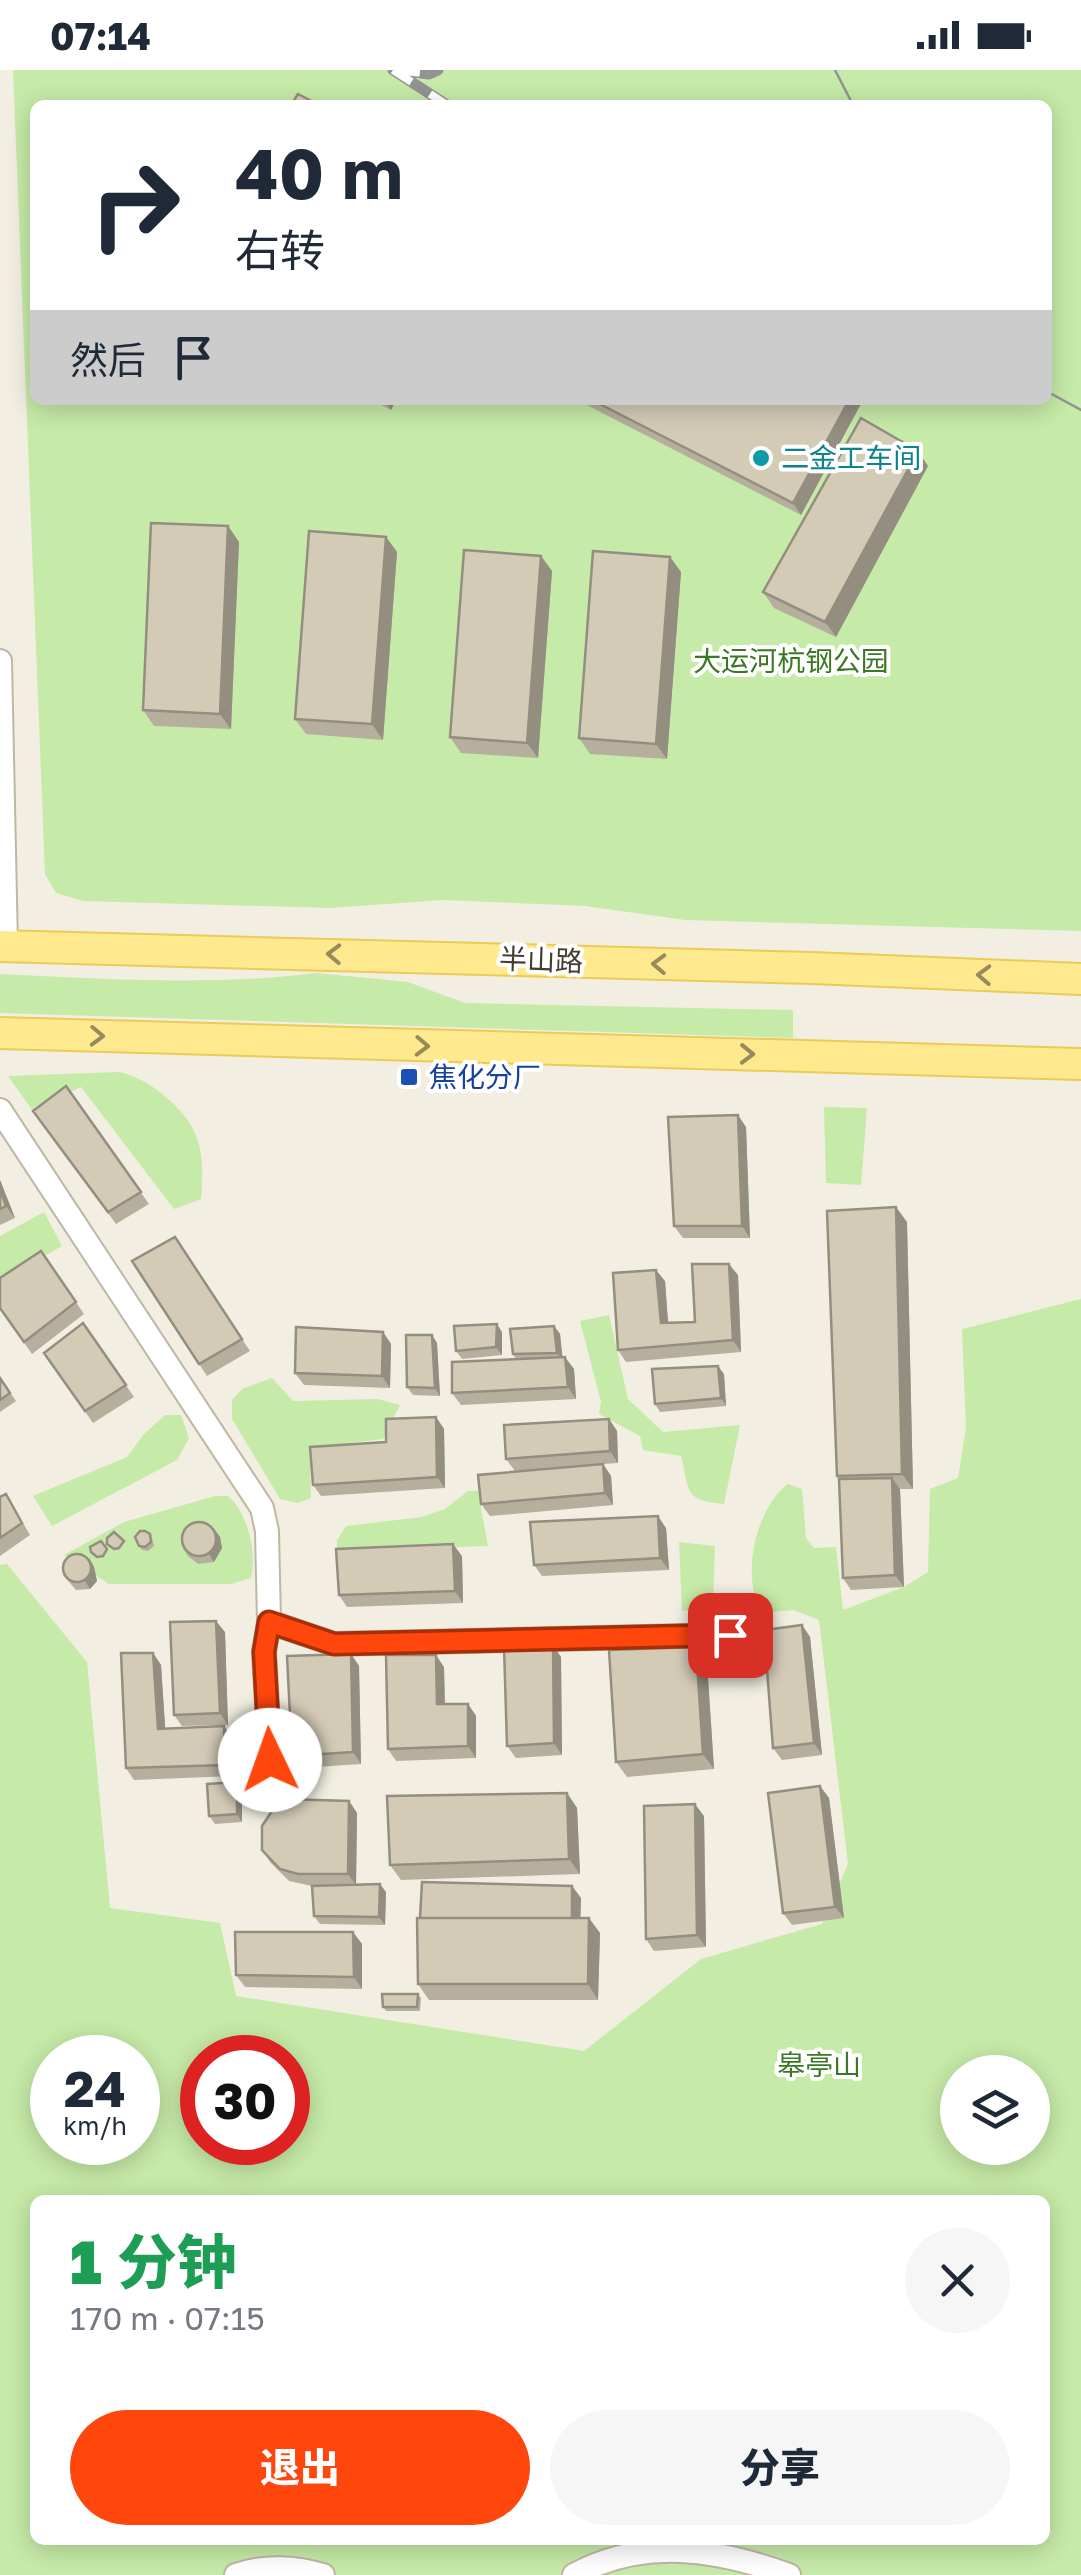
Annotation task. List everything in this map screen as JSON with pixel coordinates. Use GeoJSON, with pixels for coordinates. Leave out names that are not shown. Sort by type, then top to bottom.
{"type":"FeatureCollection","features":[{"type":"Feature","properties":{"kind":"main road","name":"半山路"},"geometry":{"type":"LineString","coordinates":[[3,946],[1081,979]]}},
{"type":"Feature","properties":{"kind":"main road"},"geometry":{"type":"LineString","coordinates":[[0,1033],[1081,1064]]}},
{"type":"Feature","properties":{"kind":"street"},"geometry":{"type":"LineString","coordinates":[[0,666],[3,946]]}},
{"type":"Feature","properties":{"kind":"street"},"geometry":{"type":"LineString","coordinates":[[0,1110],[262,1508],[267,1531],[269,1622],[264,1652],[272,1796]]}},
{"type":"Feature","properties":{"kind":"street"},"geometry":{"type":"LineString","coordinates":[[269,1622],[334,1644],[730,1635]]}},
{"type":"Feature","properties":{"kind":"street"},"geometry":{"type":"LineString","coordinates":[[574,2575],[600,2561],[641,2551],[682,2549],[746,2560],[789,2575]]}},
{"type":"Feature","properties":{"kind":"street"},"geometry":{"type":"LineString","coordinates":[[236,2575],[302,2569],[323,2575]]}},
{"type":"Feature","properties":{"kind":"green space","name":"大运河杭钢公园"},"geometry":{"type":"Polygon","coordinates":[[[13,70],[1081,70],[1081,931],[685,920],[585,906],[443,900],[330,908],[83,901],[56,893],[45,874],[13,70]]]}},
{"type":"Feature","properties":{"kind":"green space"},"geometry":{"type":"Polygon","coordinates":[[[317,973],[408,982],[465,1003],[793,1010],[793,1038],[0,1013],[0,974],[199,980],[317,973]]]}},
{"type":"Feature","properties":{"kind":"green space"},"geometry":{"type":"Polygon","coordinates":[[[119,1072],[156,1089],[185,1116],[201,1152],[201,1199],[174,1209],[81,1087],[32,1110],[8,1076],[119,1072]]]}},
{"type":"Feature","properties":{"kind":"green space"},"geometry":{"type":"Polygon","coordinates":[[[824,1107],[867,1108],[861,1185],[826,1183],[824,1107]]]}},
{"type":"Feature","properties":{"kind":"green space"},"geometry":{"type":"Polygon","coordinates":[[[44,1212],[62,1246],[0,1281],[0,1236],[44,1212]]]}},
{"type":"Feature","properties":{"kind":"green space","name":"皋亭山"},"geometry":{"type":"Polygon","coordinates":[[[1081,1299],[1081,2575],[0,2575],[0,1565],[7,1564],[87,1662],[110,1908],[220,1923],[236,1996],[584,2051],[701,1959],[822,1924],[848,1864],[819,1620],[793,1610],[763,1613],[752,1582],[754,1544],[767,1509],[788,1484],[802,1489],[806,1538],[814,1548],[836,1547],[843,1610],[904,1587],[928,1572],[930,1489],[958,1478],[966,1428],[962,1329],[1081,1299]]]}},
{"type":"Feature","properties":{"kind":"green space"},"geometry":{"type":"Polygon","coordinates":[[[609,1315],[628,1399],[663,1432],[740,1425],[724,1504],[695,1497],[688,1486],[681,1456],[643,1450],[640,1436],[599,1414],[601,1402],[580,1321],[609,1315]]]}},
{"type":"Feature","properties":{"kind":"green space"},"geometry":{"type":"Polygon","coordinates":[[[272,1378],[293,1401],[378,1399],[400,1405],[383,1439],[310,1448],[311,1498],[298,1503],[280,1499],[232,1419],[232,1400],[242,1389],[272,1378]]]}},
{"type":"Feature","properties":{"kind":"green space"},"geometry":{"type":"Polygon","coordinates":[[[165,1415],[181,1415],[189,1438],[177,1460],[52,1526],[33,1496],[127,1457],[165,1415]]]}},
{"type":"Feature","properties":{"kind":"green space"},"geometry":{"type":"Polygon","coordinates":[[[468,1491],[478,1491],[488,1546],[337,1551],[337,1540],[346,1526],[422,1517],[445,1509],[468,1491]]]}},
{"type":"Feature","properties":{"kind":"green space"},"geometry":{"type":"Polygon","coordinates":[[[215,1496],[228,1496],[246,1523],[253,1557],[251,1578],[231,1584],[109,1584],[64,1555],[124,1522],[215,1496]]]}},
{"type":"Feature","properties":{"kind":"green space"},"geometry":{"type":"Polygon","coordinates":[[[679,1542],[715,1546],[713,1607],[682,1611],[679,1542]]]}},
{"type":"Feature","properties":{"kind":"building","name":"二金工车间"},"geometry":{"type":"Polygon","coordinates":[[[602,405],[846,405],[793,503],[602,405]]]}},
{"type":"Feature","properties":{"kind":"building"},"geometry":{"type":"Polygon","coordinates":[[[861,418],[918,451],[825,622],[763,592],[861,418]]]}},
{"type":"Feature","properties":{"kind":"building"},"geometry":{"type":"Polygon","coordinates":[[[151,523],[228,526],[220,714],[143,710],[151,523]]]}},
{"type":"Feature","properties":{"kind":"building"},"geometry":{"type":"Polygon","coordinates":[[[309,531],[386,537],[372,724],[295,719],[309,531]]]}},
{"type":"Feature","properties":{"kind":"building"},"geometry":{"type":"Polygon","coordinates":[[[464,550],[541,556],[527,743],[450,737],[464,550]]]}},
{"type":"Feature","properties":{"kind":"building"},"geometry":{"type":"Polygon","coordinates":[[[593,551],[670,557],[656,744],[579,738],[593,551]]]}},
{"type":"Feature","properties":{"kind":"building"},"geometry":{"type":"Polygon","coordinates":[[[66,1086],[141,1192],[108,1212],[33,1111],[66,1086]]]}},
{"type":"Feature","properties":{"kind":"building"},"geometry":{"type":"Polygon","coordinates":[[[738,1115],[742,1226],[674,1226],[668,1117],[738,1115]]]}},
{"type":"Feature","properties":{"kind":"building"},"geometry":{"type":"Polygon","coordinates":[[[896,1207],[902,1474],[837,1476],[827,1211],[896,1207]]]}},
{"type":"Feature","properties":{"kind":"building"},"geometry":{"type":"Polygon","coordinates":[[[175,1237],[242,1339],[199,1364],[132,1261],[175,1237]]]}},
{"type":"Feature","properties":{"kind":"building"},"geometry":{"type":"Polygon","coordinates":[[[41,1251],[76,1302],[24,1342],[0,1308],[0,1278],[41,1251]]]}},
{"type":"Feature","properties":{"kind":"building"},"geometry":{"type":"Polygon","coordinates":[[[692,1264],[729,1264],[733,1340],[618,1350],[613,1273],[656,1270],[661,1323],[695,1322],[692,1264]]]}},
{"type":"Feature","properties":{"kind":"building"},"geometry":{"type":"Polygon","coordinates":[[[83,1323],[126,1385],[85,1411],[44,1353],[83,1323]]]}},
{"type":"Feature","properties":{"kind":"building"},"geometry":{"type":"Polygon","coordinates":[[[497,1324],[496,1347],[456,1351],[454,1326],[497,1324]]]}},
{"type":"Feature","properties":{"kind":"building"},"geometry":{"type":"Polygon","coordinates":[[[554,1326],[557,1353],[513,1354],[510,1329],[554,1326]]]}},
{"type":"Feature","properties":{"kind":"building"},"geometry":{"type":"Polygon","coordinates":[[[296,1327],[383,1332],[382,1376],[295,1373],[296,1327]]]}},
{"type":"Feature","properties":{"kind":"building"},"geometry":{"type":"Polygon","coordinates":[[[406,1335],[432,1335],[435,1388],[407,1387],[406,1335]]]}},
{"type":"Feature","properties":{"kind":"building"},"geometry":{"type":"Polygon","coordinates":[[[565,1357],[568,1387],[452,1393],[452,1362],[565,1357]]]}},
{"type":"Feature","properties":{"kind":"building"},"geometry":{"type":"Polygon","coordinates":[[[718,1366],[721,1398],[655,1404],[652,1369],[718,1366]]]}},
{"type":"Feature","properties":{"kind":"building"},"geometry":{"type":"Polygon","coordinates":[[[0,1378],[10,1393],[0,1400],[0,1378]]]}},
{"type":"Feature","properties":{"kind":"building"},"geometry":{"type":"Polygon","coordinates":[[[436,1417],[437,1477],[313,1485],[310,1447],[386,1442],[386,1419],[436,1417]]]}},
{"type":"Feature","properties":{"kind":"building"},"geometry":{"type":"Polygon","coordinates":[[[609,1419],[610,1451],[506,1459],[504,1425],[609,1419]]]}},
{"type":"Feature","properties":{"kind":"building"},"geometry":{"type":"Polygon","coordinates":[[[603,1464],[605,1493],[481,1504],[478,1475],[603,1464]]]}},
{"type":"Feature","properties":{"kind":"building"},"geometry":{"type":"Polygon","coordinates":[[[892,1478],[895,1575],[843,1578],[839,1479],[892,1478]]]}},
{"type":"Feature","properties":{"kind":"building"},"geometry":{"type":"Polygon","coordinates":[[[6,1494],[22,1523],[0,1538],[0,1497],[6,1494]]]}},
{"type":"Feature","properties":{"kind":"building"},"geometry":{"type":"Polygon","coordinates":[[[658,1516],[660,1558],[534,1565],[530,1522],[658,1516]]]}},
{"type":"Feature","properties":{"kind":"building"},"geometry":{"type":"Polygon","coordinates":[[[199,1522],[211,1527],[216,1539],[211,1551],[199,1556],[187,1551],[182,1539],[187,1527],[199,1522]]]}},
{"type":"Feature","properties":{"kind":"building"},"geometry":{"type":"Polygon","coordinates":[[[140,1531],[150,1534],[151,1542],[145,1547],[139,1546],[135,1537],[140,1531]]]}},
{"type":"Feature","properties":{"kind":"building"},"geometry":{"type":"Polygon","coordinates":[[[114,1532],[124,1541],[114,1549],[107,1544],[107,1538],[114,1532]]]}},
{"type":"Feature","properties":{"kind":"building"},"geometry":{"type":"Polygon","coordinates":[[[101,1541],[107,1549],[97,1557],[90,1547],[101,1541]]]}},
{"type":"Feature","properties":{"kind":"building"},"geometry":{"type":"Polygon","coordinates":[[[453,1544],[455,1591],[339,1595],[336,1549],[453,1544]]]}},
{"type":"Feature","properties":{"kind":"building"},"geometry":{"type":"Polygon","coordinates":[[[77,1554],[87,1558],[91,1568],[87,1578],[77,1582],[67,1578],[63,1568],[67,1558],[77,1554]]]}},
{"type":"Feature","properties":{"kind":"building"},"geometry":{"type":"Polygon","coordinates":[[[216,1621],[220,1713],[174,1715],[170,1622],[216,1621]]]}},
{"type":"Feature","properties":{"kind":"building"},"geometry":{"type":"Polygon","coordinates":[[[802,1625],[814,1743],[773,1748],[764,1630],[802,1625]]]}},
{"type":"Feature","properties":{"kind":"building"},"geometry":{"type":"Polygon","coordinates":[[[553,1645],[554,1743],[507,1746],[504,1646],[553,1645]]]}},
{"type":"Feature","properties":{"kind":"building"},"geometry":{"type":"Polygon","coordinates":[[[696,1647],[703,1754],[616,1762],[609,1650],[696,1647]]]}},
{"type":"Feature","properties":{"kind":"building"},"geometry":{"type":"Polygon","coordinates":[[[121,1653],[153,1653],[158,1729],[224,1726],[225,1765],[126,1768],[121,1653]]]}},
{"type":"Feature","properties":{"kind":"building"},"geometry":{"type":"Polygon","coordinates":[[[351,1654],[353,1752],[292,1756],[287,1656],[351,1654]]]}},
{"type":"Feature","properties":{"kind":"building"},"geometry":{"type":"Polygon","coordinates":[[[386,1655],[436,1655],[437,1704],[468,1704],[468,1746],[388,1749],[386,1655]]]}},
{"type":"Feature","properties":{"kind":"building"},"geometry":{"type":"Polygon","coordinates":[[[237,1782],[237,1814],[209,1816],[207,1784],[237,1782]]]}},
{"type":"Feature","properties":{"kind":"building"},"geometry":{"type":"Polygon","coordinates":[[[820,1786],[835,1907],[783,1913],[768,1793],[820,1786]]]}},
{"type":"Feature","properties":{"kind":"building"},"geometry":{"type":"Polygon","coordinates":[[[567,1793],[569,1859],[390,1865],[387,1796],[567,1793]]]}},
{"type":"Feature","properties":{"kind":"building"},"geometry":{"type":"Polygon","coordinates":[[[285,1799],[349,1801],[348,1874],[298,1874],[280,1869],[262,1850],[262,1826],[285,1799]]]}},
{"type":"Feature","properties":{"kind":"building"},"geometry":{"type":"Polygon","coordinates":[[[695,1804],[697,1935],[646,1939],[644,1806],[695,1804]]]}},
{"type":"Feature","properties":{"kind":"building"},"geometry":{"type":"Polygon","coordinates":[[[422,1882],[572,1886],[572,1918],[420,1918],[422,1882]]]}},
{"type":"Feature","properties":{"kind":"building"},"geometry":{"type":"Polygon","coordinates":[[[380,1884],[379,1917],[314,1916],[312,1886],[380,1884]]]}},
{"type":"Feature","properties":{"kind":"building"},"geometry":{"type":"Polygon","coordinates":[[[417,1918],[589,1918],[588,1984],[418,1984],[417,1918]]]}},
{"type":"Feature","properties":{"kind":"building"},"geometry":{"type":"Polygon","coordinates":[[[235,1932],[353,1932],[354,1977],[236,1975],[235,1932]]]}},
{"type":"Feature","properties":{"kind":"building"},"geometry":{"type":"Polygon","coordinates":[[[382,1994],[418,1994],[417,2007],[383,2007],[382,1994]]]}},
{"type":"Feature","properties":{"kind":"tram line"},"geometry":{"type":"LineString","coordinates":[[835,70],[850,100]]}},
{"type":"Feature","properties":{"kind":"tram line"},"geometry":{"type":"LineString","coordinates":[[1052,394],[1081,410]]}},
{"type":"Feature","properties":{"kind":"railway"},"geometry":{"type":"LineString","coordinates":[[393,70],[439,100]]}},
{"type":"Feature","properties":{"kind":"railway"},"geometry":{"type":"LineString","coordinates":[[398,70],[429,74],[438,70]]}},
{"type":"Feature","properties":{"kind":"place","name":"二金工车间"},"geometry":{"type":"Point","coordinates":[761,458]}},
{"type":"Feature","properties":{"kind":"place","name":"焦化分厂"},"geometry":{"type":"Point","coordinates":[409,1077]}},
{"type":"Feature","properties":{"kind":"route"},"geometry":{"type":"LineString","coordinates":[[270,1760],[264,1652],[269,1622],[334,1644],[730,1635]]}}]}
